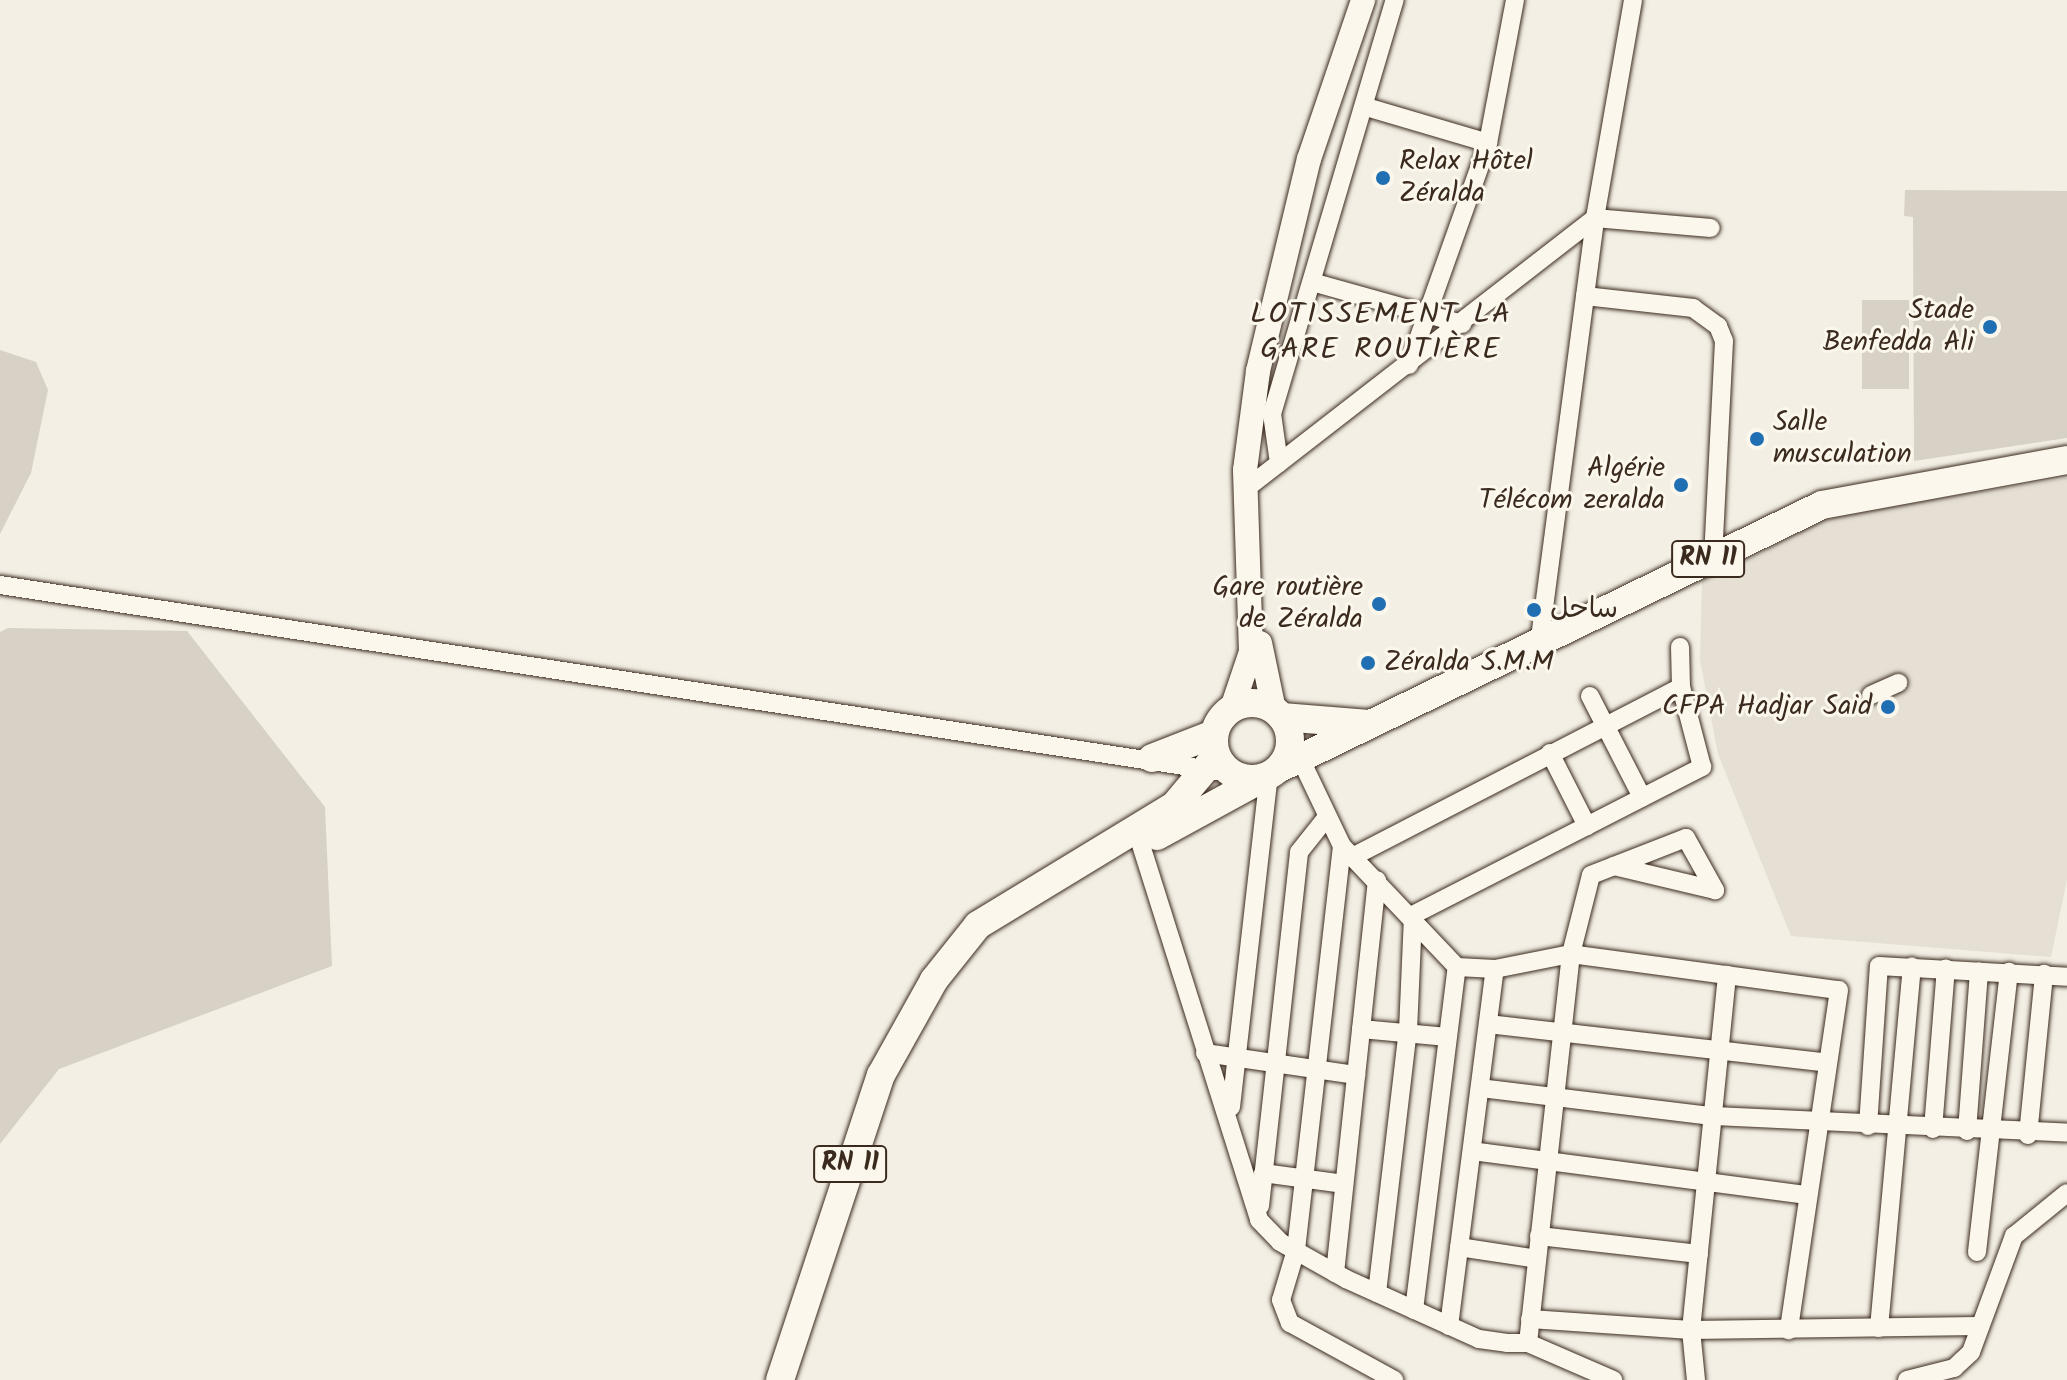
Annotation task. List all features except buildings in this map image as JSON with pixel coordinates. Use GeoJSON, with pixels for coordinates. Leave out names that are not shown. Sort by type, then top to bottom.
{"type":"FeatureCollection","features":[{"type":"Feature","properties":{"kind":"main road"},"geometry":{"type":"LineString","coordinates":[[949,962],[991,915],[1187,795],[1217,758],[1252,643],[1249,449],[1258,371],[1309,159],[1363,0]]}},
{"type":"Feature","properties":{"kind":"main road"},"geometry":{"type":"LineString","coordinates":[[1160,759],[1217,758],[1278,771],[1290,737],[1278,714],[1261,651],[1249,449]]}},
{"type":"Feature","properties":{"kind":"main road","name":"RN 11"},"geometry":{"type":"LineString","coordinates":[[780,1380],[881,1075],[949,962],[1016,910],[1278,771],[1540,638],[1822,505],[2067,460]]}},
{"type":"Feature","properties":{"kind":"main road"},"geometry":{"type":"LineString","coordinates":[[1232,708],[1253,703],[1278,714],[1370,724]]}},
{"type":"Feature","properties":{"kind":"main road"},"geometry":{"type":"LineString","coordinates":[[1160,759],[1187,795]]}},
{"type":"Feature","properties":{"kind":"street"},"geometry":{"type":"LineString","coordinates":[[1279,463],[1272,414],[1366,107],[1395,0]]}},
{"type":"Feature","properties":{"kind":"street"},"geometry":{"type":"LineString","coordinates":[[1409,365],[1488,143],[1515,0]]}},
{"type":"Feature","properties":{"kind":"street"},"geometry":{"type":"LineString","coordinates":[[1540,638],[1595,218],[1633,0]]}},
{"type":"Feature","properties":{"kind":"street"},"geometry":{"type":"LineString","coordinates":[[1366,107],[1488,143]]}},
{"type":"Feature","properties":{"kind":"street"},"geometry":{"type":"LineString","coordinates":[[1252,484],[1595,218],[1711,228]]}},
{"type":"Feature","properties":{"kind":"street"},"geometry":{"type":"LineString","coordinates":[[1312,282],[1462,324]]}},
{"type":"Feature","properties":{"kind":"street"},"geometry":{"type":"LineString","coordinates":[[1585,296],[1693,308],[1718,326],[1724,341],[1713,557]]}},
{"type":"Feature","properties":{"kind":"street"},"geometry":{"type":"LineString","coordinates":[[0,585],[1160,759]]}},
{"type":"Feature","properties":{"kind":"street"},"geometry":{"type":"LineString","coordinates":[[1413,915],[1702,767],[1681,687],[1680,647]]}},
{"type":"Feature","properties":{"kind":"street"},"geometry":{"type":"LineString","coordinates":[[1871,695],[1898,683]]}},
{"type":"Feature","properties":{"kind":"street"},"geometry":{"type":"LineString","coordinates":[[1348,851],[1681,687]]}},
{"type":"Feature","properties":{"kind":"street"},"geometry":{"type":"LineString","coordinates":[[1590,696],[1642,797]]}},
{"type":"Feature","properties":{"kind":"street"},"geometry":{"type":"LineString","coordinates":[[1550,753],[1587,826]]}},
{"type":"Feature","properties":{"kind":"street"},"geometry":{"type":"LineString","coordinates":[[1278,771],[1326,818],[1348,851],[1413,915],[1457,967],[1495,969],[1571,954],[1839,990],[1804,1195],[1789,1330]]}},
{"type":"Feature","properties":{"kind":"street"},"geometry":{"type":"LineString","coordinates":[[1230,1113],[1278,771]]}},
{"type":"Feature","properties":{"kind":"street"},"geometry":{"type":"LineString","coordinates":[[1259,1220],[1299,852],[1326,818]]}},
{"type":"Feature","properties":{"kind":"street"},"geometry":{"type":"LineString","coordinates":[[1528,1343],[1571,954],[1591,875],[1614,866],[1686,838],[1715,890],[1614,866]]}},
{"type":"Feature","properties":{"kind":"street"},"geometry":{"type":"LineString","coordinates":[[1141,845],[1205,1053],[1230,1113],[1259,1220],[1296,1250],[1335,1273],[1449,1326],[1479,1339],[1528,1343],[1613,1380]]}},
{"type":"Feature","properties":{"kind":"street"},"geometry":{"type":"LineString","coordinates":[[1348,851],[1296,1250],[1281,1300],[1290,1323],[1394,1380]]}},
{"type":"Feature","properties":{"kind":"street"},"geometry":{"type":"LineString","coordinates":[[1335,1273],[1377,880]]}},
{"type":"Feature","properties":{"kind":"street"},"geometry":{"type":"LineString","coordinates":[[1377,1293],[1408,1031],[1413,915]]}},
{"type":"Feature","properties":{"kind":"street"},"geometry":{"type":"LineString","coordinates":[[1868,1126],[1879,966],[2067,977]]}},
{"type":"Feature","properties":{"kind":"street"},"geometry":{"type":"LineString","coordinates":[[1414,1310],[1457,967]]}},
{"type":"Feature","properties":{"kind":"street"},"geometry":{"type":"LineString","coordinates":[[1879,1328],[1902,1127],[1912,967]]}},
{"type":"Feature","properties":{"kind":"street"},"geometry":{"type":"LineString","coordinates":[[1449,1326],[1495,969]]}},
{"type":"Feature","properties":{"kind":"street"},"geometry":{"type":"LineString","coordinates":[[1933,1129],[1946,969]]}},
{"type":"Feature","properties":{"kind":"street"},"geometry":{"type":"LineString","coordinates":[[1967,1131],[1979,971]]}},
{"type":"Feature","properties":{"kind":"street"},"geometry":{"type":"LineString","coordinates":[[1977,1252],[2009,972]]}},
{"type":"Feature","properties":{"kind":"street"},"geometry":{"type":"LineString","coordinates":[[2028,1135],[2044,974]]}},
{"type":"Feature","properties":{"kind":"street"},"geometry":{"type":"LineString","coordinates":[[1696,1380],[1691,1330],[1727,975]]}},
{"type":"Feature","properties":{"kind":"street"},"geometry":{"type":"LineString","coordinates":[[1488,1024],[1828,1063]]}},
{"type":"Feature","properties":{"kind":"street"},"geometry":{"type":"LineString","coordinates":[[1361,1029],[1448,1037]]}},
{"type":"Feature","properties":{"kind":"street"},"geometry":{"type":"LineString","coordinates":[[1205,1053],[1236,1060],[1356,1075]]}},
{"type":"Feature","properties":{"kind":"street"},"geometry":{"type":"LineString","coordinates":[[1480,1088],[1556,1094],[1713,1116],[2028,1135],[2066,1128]]}},
{"type":"Feature","properties":{"kind":"street"},"geometry":{"type":"LineString","coordinates":[[1472,1151],[1804,1195]]}},
{"type":"Feature","properties":{"kind":"street"},"geometry":{"type":"LineString","coordinates":[[1263,1173],[1344,1184]]}},
{"type":"Feature","properties":{"kind":"street"},"geometry":{"type":"LineString","coordinates":[[1907,1380],[1954,1368],[1971,1352],[1978,1326],[2014,1236],[2067,1193]]}},
{"type":"Feature","properties":{"kind":"street"},"geometry":{"type":"LineString","coordinates":[[1539,1236],[1699,1254]]}},
{"type":"Feature","properties":{"kind":"street"},"geometry":{"type":"LineString","coordinates":[[1459,1247],[1537,1259]]}},
{"type":"Feature","properties":{"kind":"street"},"geometry":{"type":"LineString","coordinates":[[1530,1319],[1691,1330],[1978,1326]]}},
{"type":"Feature","properties":{"kind":"shaded area","name":"Stade Benfedda Ali"},"geometry":{"type":"Polygon","coordinates":[[[1905,190],[2067,191],[2067,438],[1914,461],[1913,217],[1904,216],[1905,190]]]}},
{"type":"Feature","properties":{"kind":"shaded area"},"geometry":{"type":"Polygon","coordinates":[[[1862,300],[1909,300],[1909,389],[1862,389],[1862,300]]]}},
{"type":"Feature","properties":{"kind":"shaded area"},"geometry":{"type":"Polygon","coordinates":[[[0,350],[36,362],[48,390],[31,473],[0,534],[0,350]]]}},
{"type":"Feature","properties":{"kind":"shaded area","name":"CFPA Hadjar Said"},"geometry":{"type":"Polygon","coordinates":[[[2067,478],[2067,879],[2051,957],[1791,936],[1718,754],[1700,660],[1702,582],[1836,515],[2067,478]]]}},
{"type":"Feature","properties":{"kind":"shaded area"},"geometry":{"type":"Polygon","coordinates":[[[8,628],[187,631],[325,807],[332,966],[59,1069],[0,1144],[0,632],[8,628]]]}},
{"type":"Feature","properties":{"kind":"place","name":"Relax Hôtel Zéralda"},"geometry":{"type":"Point","coordinates":[1383,178]}},
{"type":"Feature","properties":{"kind":"place","name":"Stade Benfedda Ali"},"geometry":{"type":"Point","coordinates":[1990,327]}},
{"type":"Feature","properties":{"kind":"place","name":"Salle musculation"},"geometry":{"type":"Point","coordinates":[1757,439]}},
{"type":"Feature","properties":{"kind":"place","name":"Algérie Télécom zeralda"},"geometry":{"type":"Point","coordinates":[1681,485]}},
{"type":"Feature","properties":{"kind":"place","name":"Gare routière de Zéralda"},"geometry":{"type":"Point","coordinates":[1379,604]}},
{"type":"Feature","properties":{"kind":"place","name":"ساحل"},"geometry":{"type":"Point","coordinates":[1534,610]}},
{"type":"Feature","properties":{"kind":"place","name":"Zéralda S.M.M"},"geometry":{"type":"Point","coordinates":[1368,663]}},
{"type":"Feature","properties":{"kind":"place","name":"CFPA Hadjar Said"},"geometry":{"type":"Point","coordinates":[1888,707]}},
{"type":"Feature","properties":{"kind":"district","name":"LOTISSEMENT LA GARE ROUTIÈRE"},"geometry":{"type":"Point","coordinates":[1381,332]}}]}
